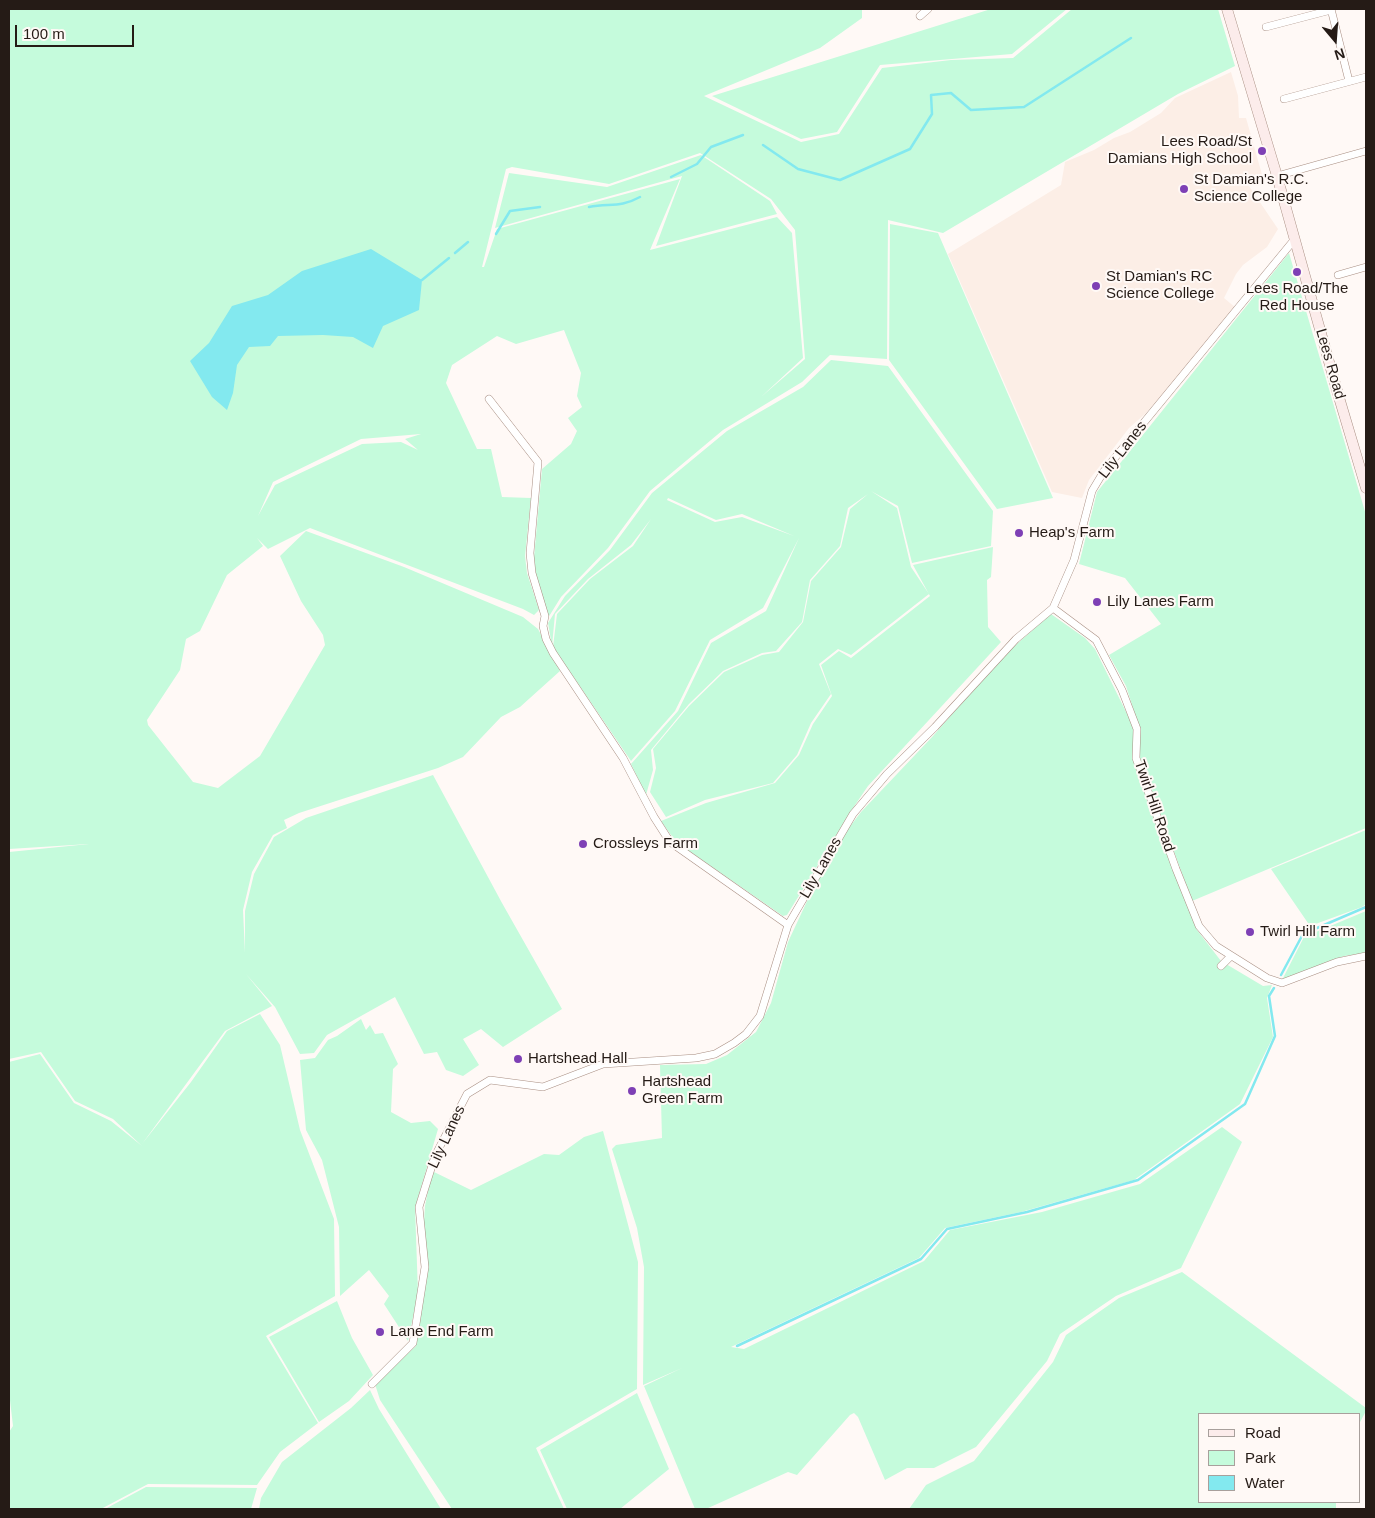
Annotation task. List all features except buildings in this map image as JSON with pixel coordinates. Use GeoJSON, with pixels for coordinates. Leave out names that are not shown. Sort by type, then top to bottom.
{"type":"FeatureCollection","features":[{"type":"Feature","properties":{"kind":"main road","name":"Lees Road"},"geometry":{"type":"LineString","coordinates":[[1227,9],[1366,488]]}},
{"type":"Feature","properties":{"kind":"street"},"geometry":{"type":"LineString","coordinates":[[920,16],[928,9]]}},
{"type":"Feature","properties":{"kind":"street"},"geometry":{"type":"LineString","coordinates":[[1266,27],[1331,9],[1349,81]]}},
{"type":"Feature","properties":{"kind":"street"},"geometry":{"type":"LineString","coordinates":[[1284,99],[1366,77]]}},
{"type":"Feature","properties":{"kind":"street"},"geometry":{"type":"LineString","coordinates":[[1277,176],[1366,151]]}},
{"type":"Feature","properties":{"kind":"street","name":"Lily Lanes"},"geometry":{"type":"LineString","coordinates":[[372,1384],[413,1343],[425,1267],[419,1207],[435,1156],[467,1094],[490,1080],[543,1087],[603,1064],[696,1058],[715,1054],[746,1034],[760,1016],[788,925],[853,814],[887,774],[935,727],[1016,639],[1053,608],[1074,560],[1092,491],[1104,471],[1294,240]]}},
{"type":"Feature","properties":{"kind":"street"},"geometry":{"type":"LineString","coordinates":[[1338,275],[1366,267]]}},
{"type":"Feature","properties":{"kind":"street"},"geometry":{"type":"LineString","coordinates":[[489,399],[538,462],[530,553],[532,573],[545,616],[543,626],[553,652],[623,758],[670,842],[788,925]]}},
{"type":"Feature","properties":{"kind":"street","name":"Twirl Hill Road"},"geometry":{"type":"LineString","coordinates":[[1053,608],[1096,640],[1122,690],[1137,729],[1136,758],[1176,869],[1199,926],[1216,946],[1267,978],[1282,983],[1337,962],[1366,956]]}},
{"type":"Feature","properties":{"kind":"street"},"geometry":{"type":"LineString","coordinates":[[1221,966],[1231,956]]}},
{"type":"Feature","properties":{"kind":"shaded area","name":"St Damian's RC Science College"},"geometry":{"type":"Polygon","coordinates":[[[1231,72],[1238,96],[1239,118],[1246,118],[1263,178],[1247,183],[1278,229],[1267,247],[1243,265],[1236,274],[1224,298],[1236,308],[1193,361],[1145,414],[1129,428],[1089,480],[1082,498],[1052,492],[948,254],[1061,185],[1065,162],[1130,132],[1161,113],[1175,98],[1231,72]]]}},
{"type":"Feature","properties":{"kind":"green space"},"geometry":{"type":"Polygon","coordinates":[[[9,9],[862,9],[862,18],[820,48],[704,96],[801,142],[839,134],[882,68],[951,60],[1013,58],[1072,9],[1218,9],[1235,66],[1178,94],[943,233],[888,220],[887,359],[830,355],[802,382],[723,430],[650,491],[608,548],[561,597],[548,618],[533,569],[542,469],[571,444],[577,431],[568,418],[582,407],[577,396],[581,373],[564,330],[516,344],[497,336],[452,365],[446,383],[477,449],[491,449],[502,497],[531,498],[525,556],[527,573],[539,610],[534,615],[523,609],[310,528],[268,549],[257,538],[263,546],[227,575],[200,631],[186,639],[180,670],[147,720],[148,725],[193,782],[218,788],[260,756],[325,645],[323,635],[301,601],[280,556],[306,531],[404,567],[523,617],[538,629],[560,671],[520,707],[501,717],[463,757],[438,768],[299,813],[284,820],[287,828],[273,835],[252,872],[243,910],[245,953],[245,911],[254,874],[274,837],[306,818],[433,775],[562,1009],[503,1047],[481,1029],[463,1039],[479,1065],[463,1076],[446,1070],[437,1052],[424,1054],[395,997],[327,1035],[314,1053],[300,1054],[275,1007],[246,974],[272,1006],[225,1031],[142,1144],[191,1082],[227,1031],[260,1014],[280,1045],[300,1130],[334,1219],[335,1296],[266,1336],[318,1423],[280,1452],[257,1485],[148,1484],[101,1509],[9,1509],[9,1432],[13,1426],[9,1392],[9,1062],[40,1054],[74,1103],[111,1121],[142,1146],[113,1119],[75,1101],[41,1052],[9,1059],[9,852],[89,844],[9,849],[9,9]],[[700,153],[609,184],[512,167],[506,169],[482,267],[484,267],[497,229],[680,179],[650,250],[777,217],[792,233],[803,358],[761,397],[805,359],[795,230],[771,199],[700,153]],[[421,434],[361,439],[273,482],[258,516],[275,485],[362,444],[401,442],[418,450],[405,439],[421,434]]]}},
{"type":"Feature","properties":{"kind":"green space"},"geometry":{"type":"Polygon","coordinates":[[[991,9],[1067,9],[1012,54],[880,65],[837,132],[801,139],[712,96],[991,9]]]}},
{"type":"Feature","properties":{"kind":"green space"},"geometry":{"type":"Polygon","coordinates":[[[701,155],[770,201],[777,214],[656,246],[682,176],[495,228],[509,173],[607,187],[701,155]]]}},
{"type":"Feature","properties":{"kind":"green space"},"geometry":{"type":"Polygon","coordinates":[[[890,224],[938,233],[1053,498],[997,509],[889,360],[890,224]]]}},
{"type":"Feature","properties":{"kind":"green space"},"geometry":{"type":"Polygon","coordinates":[[[1289,253],[1366,515],[1366,828],[1192,901],[1140,758],[1140,730],[1126,686],[1109,655],[1161,624],[1125,578],[1079,564],[1097,492],[1289,253]]]}},
{"type":"Feature","properties":{"kind":"green space"},"geometry":{"type":"Polygon","coordinates":[[[831,360],[888,366],[993,511],[991,546],[912,563],[898,506],[871,491],[897,508],[911,567],[929,594],[851,655],[838,649],[819,664],[831,694],[811,723],[797,755],[773,783],[705,800],[666,817],[650,792],[656,768],[653,749],[689,706],[724,672],[762,655],[779,652],[803,622],[811,581],[841,547],[850,509],[868,494],[848,508],[840,546],[810,580],[802,622],[776,651],[762,653],[723,671],[689,704],[651,750],[653,770],[646,795],[631,764],[678,711],[711,643],[766,611],[799,538],[763,608],[710,640],[675,711],[631,761],[553,647],[557,614],[590,579],[633,546],[651,519],[631,545],[588,579],[555,614],[552,646],[548,623],[565,596],[610,550],[652,493],[727,431],[803,387],[831,360]],[[668,498],[667,500],[715,522],[742,517],[794,536],[742,514],[716,520],[668,498]]]}},
{"type":"Feature","properties":{"kind":"green space"},"geometry":{"type":"Polygon","coordinates":[[[993,547],[991,577],[987,580],[988,627],[1001,642],[868,786],[787,915],[783,916],[676,842],[661,821],[706,803],[775,783],[799,755],[813,724],[832,696],[821,665],[839,651],[851,658],[930,596],[913,565],[993,547]]]}},
{"type":"Feature","properties":{"kind":"green space"},"geometry":{"type":"Polygon","coordinates":[[[1051,614],[1085,638],[1095,649],[1134,728],[1133,759],[1152,815],[1197,930],[1221,961],[1263,986],[1272,985],[1267,998],[1273,1037],[1240,1104],[1134,1180],[1021,1212],[945,1228],[919,1258],[731,1347],[744,1349],[924,1261],[950,1230],[1042,1212],[1140,1184],[1222,1127],[1242,1142],[1181,1268],[1116,1296],[1060,1334],[1047,1361],[976,1447],[934,1468],[907,1468],[885,1480],[858,1417],[854,1413],[850,1415],[797,1475],[788,1472],[706,1509],[695,1509],[644,1386],[682,1368],[643,1385],[644,1267],[637,1228],[612,1149],[616,1145],[662,1138],[660,1065],[706,1064],[727,1055],[756,1032],[771,1003],[788,942],[829,854],[861,812],[933,736],[1002,657],[1051,614]]]}},
{"type":"Feature","properties":{"kind":"green space"},"geometry":{"type":"Polygon","coordinates":[[[1366,830],[1366,904],[1310,926],[1271,869],[1366,830]]]}},
{"type":"Feature","properties":{"kind":"green space"},"geometry":{"type":"Polygon","coordinates":[[[1366,911],[1366,953],[1344,956],[1282,980],[1304,937],[1366,911]]]}},
{"type":"Feature","properties":{"kind":"green space"},"geometry":{"type":"Polygon","coordinates":[[[361,1019],[366,1030],[370,1025],[375,1034],[383,1033],[398,1064],[393,1069],[391,1112],[411,1123],[430,1121],[438,1129],[415,1208],[418,1293],[408,1341],[384,1304],[389,1296],[369,1270],[340,1296],[339,1227],[322,1160],[306,1130],[300,1060],[315,1058],[328,1040],[361,1019]]]}},
{"type":"Feature","properties":{"kind":"green space"},"geometry":{"type":"Polygon","coordinates":[[[603,1131],[638,1262],[637,1389],[536,1448],[564,1509],[452,1509],[380,1400],[375,1384],[416,1346],[425,1206],[432,1171],[471,1190],[544,1154],[559,1155],[584,1137],[603,1131]]]}},
{"type":"Feature","properties":{"kind":"green space"},"geometry":{"type":"Polygon","coordinates":[[[1182,1272],[1366,1408],[1360,1422],[1360,1413],[1198,1413],[1198,1503],[1336,1503],[1336,1509],[909,1509],[926,1485],[974,1461],[1053,1362],[1066,1335],[1119,1298],[1182,1272]]]}},
{"type":"Feature","properties":{"kind":"green space"},"geometry":{"type":"Polygon","coordinates":[[[337,1301],[352,1338],[373,1375],[349,1401],[319,1422],[269,1337],[337,1301]]]}},
{"type":"Feature","properties":{"kind":"green space"},"geometry":{"type":"Polygon","coordinates":[[[370,1390],[379,1409],[441,1509],[259,1509],[261,1498],[282,1462],[351,1408],[370,1390]]]}},
{"type":"Feature","properties":{"kind":"green space"},"geometry":{"type":"Polygon","coordinates":[[[637,1393],[669,1469],[620,1509],[567,1509],[540,1450],[637,1393]]]}},
{"type":"Feature","properties":{"kind":"green space"},"geometry":{"type":"Polygon","coordinates":[[[146,1487],[257,1488],[251,1509],[105,1509],[146,1487]]]}},
{"type":"Feature","properties":{"kind":"water"},"geometry":{"type":"Polygon","coordinates":[[[371,249],[422,280],[419,310],[383,326],[373,348],[353,337],[323,335],[278,336],[270,346],[249,347],[237,365],[233,393],[227,410],[212,397],[190,361],[209,343],[232,306],[268,295],[302,271],[371,249]]]}},
{"type":"Feature","properties":{"kind":"waterway"},"geometry":{"type":"LineString","coordinates":[[763,145],[798,169],[840,180],[910,149],[932,114],[931,95],[951,93],[971,110],[1024,107],[1131,38]]}},
{"type":"Feature","properties":{"kind":"waterway"},"geometry":{"type":"LineString","coordinates":[[671,177],[697,164],[711,147],[743,135]]}},
{"type":"Feature","properties":{"kind":"waterway"},"geometry":{"type":"LineString","coordinates":[[589,207],[627,203],[640,197]]}},
{"type":"Feature","properties":{"kind":"waterway"},"geometry":{"type":"LineString","coordinates":[[496,234],[510,211],[540,207]]}},
{"type":"Feature","properties":{"kind":"waterway"},"geometry":{"type":"LineString","coordinates":[[455,253],[468,242]]}},
{"type":"Feature","properties":{"kind":"waterway"},"geometry":{"type":"LineString","coordinates":[[422,280],[449,258]]}},
{"type":"Feature","properties":{"kind":"waterway"},"geometry":{"type":"LineString","coordinates":[[1281,975],[1303,934],[1366,907]]}},
{"type":"Feature","properties":{"kind":"waterway"},"geometry":{"type":"LineString","coordinates":[[737,1346],[921,1259],[947,1229],[1027,1212],[1138,1180],[1245,1104],[1275,1036],[1269,996],[1274,988]]}},
{"type":"Feature","properties":{"kind":"place","name":"Lees Road/St Damians High School"},"geometry":{"type":"Point","coordinates":[1262,151]}},
{"type":"Feature","properties":{"kind":"place","name":"St Damian's R.C. Science College"},"geometry":{"type":"Point","coordinates":[1184,189]}},
{"type":"Feature","properties":{"kind":"place","name":"Lees Road/The Red House"},"geometry":{"type":"Point","coordinates":[1297,272]}},
{"type":"Feature","properties":{"kind":"place","name":"St Damian's RC Science College"},"geometry":{"type":"Point","coordinates":[1096,286]}},
{"type":"Feature","properties":{"kind":"place","name":"Heap's Farm"},"geometry":{"type":"Point","coordinates":[1019,533]}},
{"type":"Feature","properties":{"kind":"place","name":"Lily Lanes Farm"},"geometry":{"type":"Point","coordinates":[1097,602]}},
{"type":"Feature","properties":{"kind":"place","name":"Crossleys Farm"},"geometry":{"type":"Point","coordinates":[583,844]}},
{"type":"Feature","properties":{"kind":"place","name":"Twirl Hill Farm"},"geometry":{"type":"Point","coordinates":[1250,932]}},
{"type":"Feature","properties":{"kind":"place","name":"Hartshead Hall"},"geometry":{"type":"Point","coordinates":[518,1059]}},
{"type":"Feature","properties":{"kind":"place","name":"Hartshead Green Farm"},"geometry":{"type":"Point","coordinates":[632,1091]}},
{"type":"Feature","properties":{"kind":"place","name":"Lane End Farm"},"geometry":{"type":"Point","coordinates":[380,1332]}}]}
